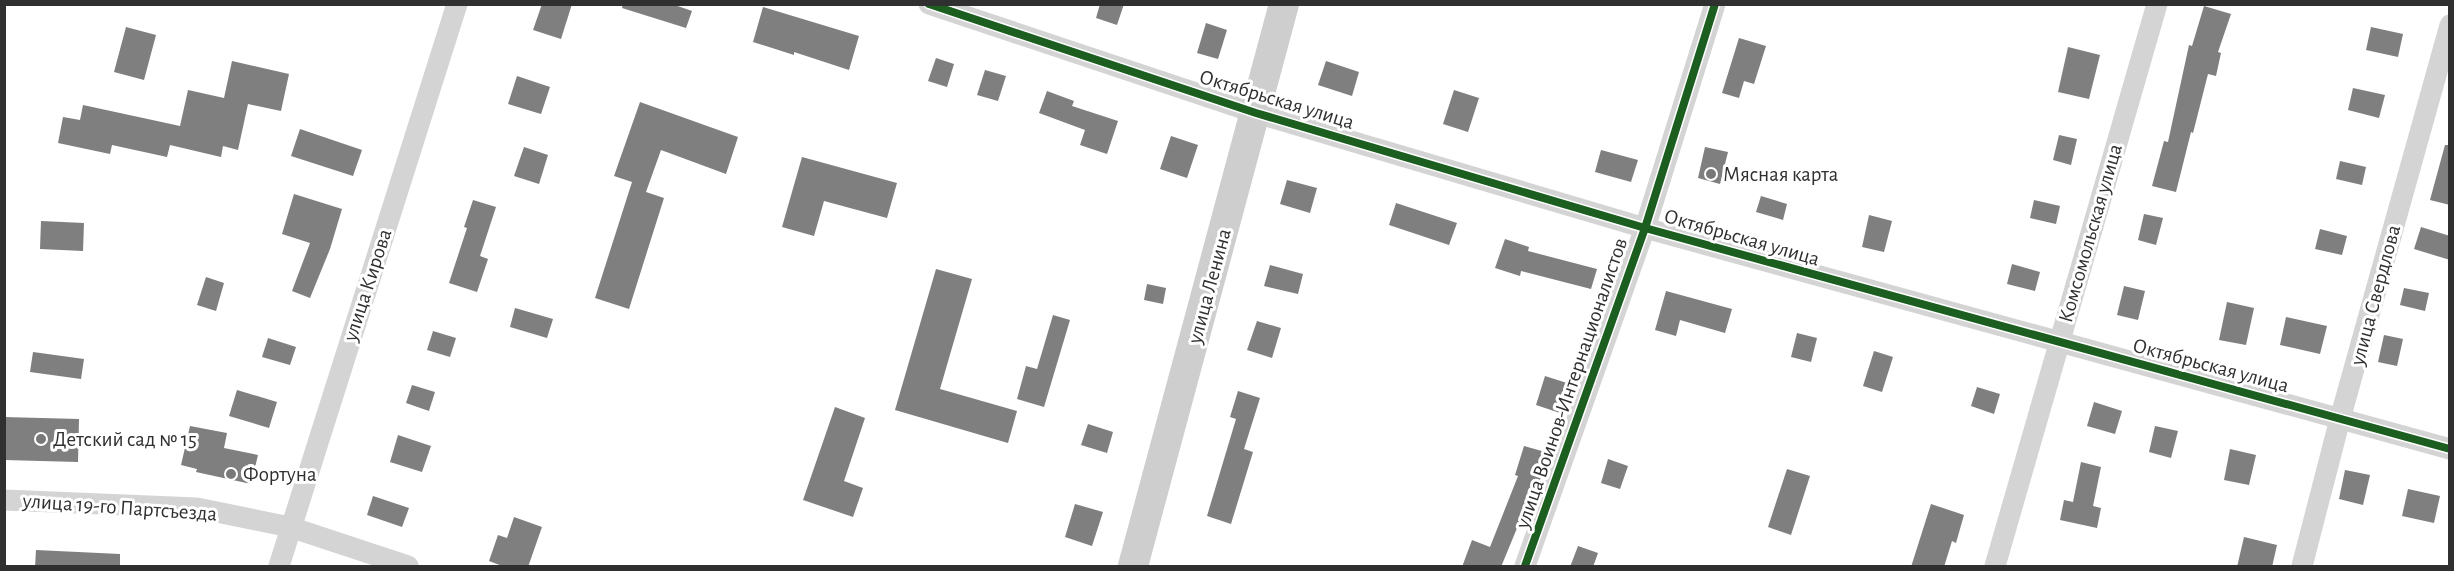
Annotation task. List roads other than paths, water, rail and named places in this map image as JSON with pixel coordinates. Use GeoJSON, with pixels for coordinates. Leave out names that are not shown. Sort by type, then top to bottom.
{"type":"FeatureCollection","features":[{"type":"Feature","properties":{"kind":"main road","name":"улица Ленина"},"geometry":{"type":"LineString","coordinates":[[1133,567],[1284,4]]}},
{"type":"Feature","properties":{"kind":"street","name":"улица Кирова"},"geometry":{"type":"LineString","coordinates":[[279,567],[457,4]]}},
{"type":"Feature","properties":{"kind":"street","name":"улица Воинов-Интернационалистов"},"geometry":{"type":"LineString","coordinates":[[1525,567],[1645,228],[1715,4]]}},
{"type":"Feature","properties":{"kind":"street","name":"Комсомольская улица"},"geometry":{"type":"LineString","coordinates":[[1995,567],[2157,4]]}},
{"type":"Feature","properties":{"kind":"street","name":"Октябрьская улица"},"geometry":{"type":"LineString","coordinates":[[932,5],[1256,113],[1645,228],[2450,449]]}},
{"type":"Feature","properties":{"kind":"street","name":"улица Свердлова"},"geometry":{"type":"LineString","coordinates":[[2302,567],[2340,419],[2450,25]]}},
{"type":"Feature","properties":{"kind":"street","name":"улица 19-го Партсъезда"},"geometry":{"type":"LineString","coordinates":[[4,500],[197,508],[290,527],[408,567]]}},
{"type":"Feature","properties":{"kind":"place","name":"Мясная карта"},"geometry":{"type":"Point","coordinates":[1711,174]}},
{"type":"Feature","properties":{"kind":"place","name":"Детский сад № 15"},"geometry":{"type":"Point","coordinates":[41,439]}},
{"type":"Feature","properties":{"kind":"place","name":"Фортуна"},"geometry":{"type":"Point","coordinates":[231,474]}}]}
